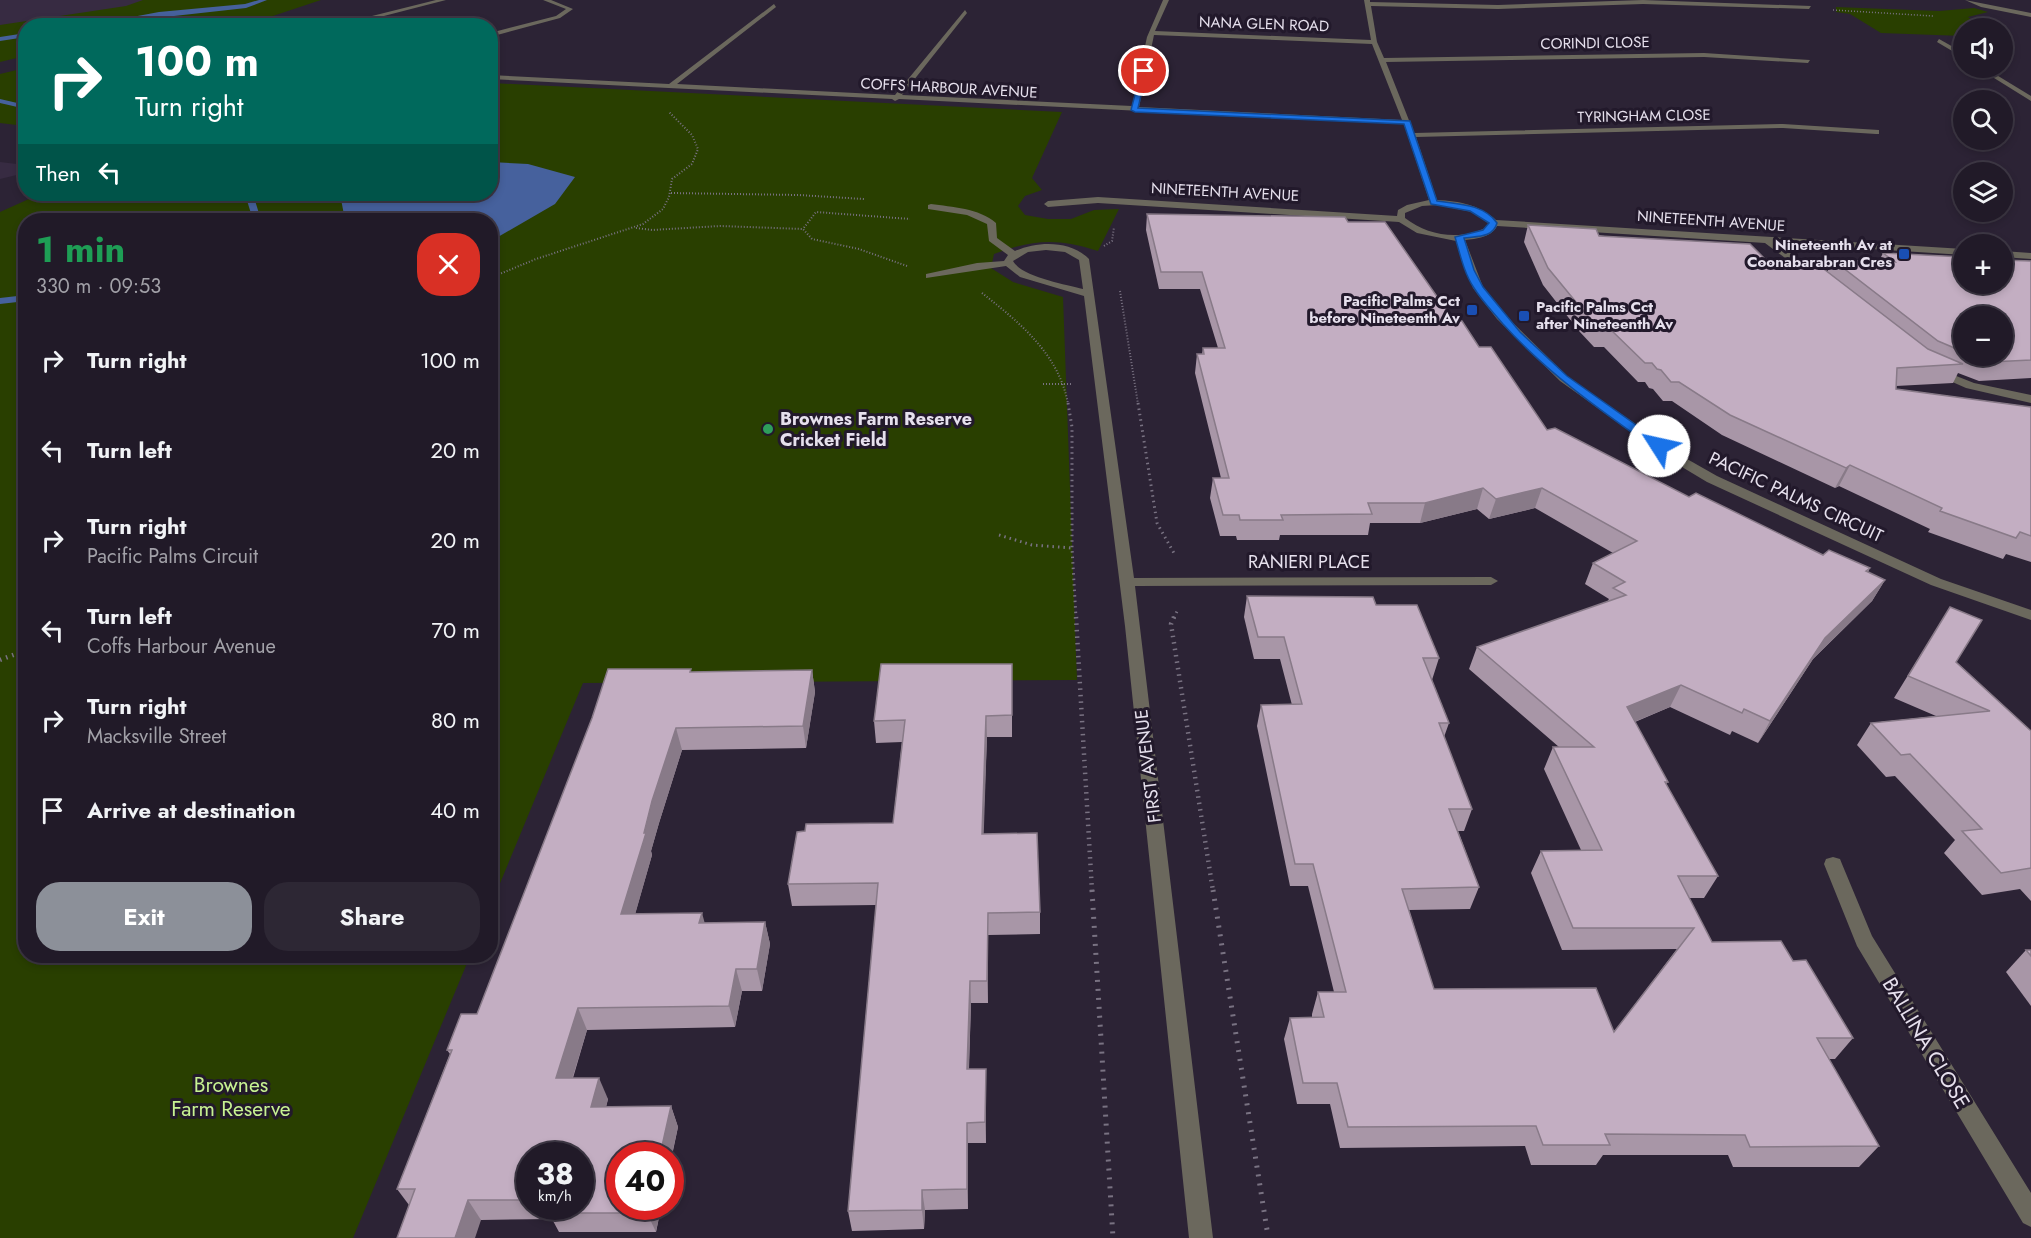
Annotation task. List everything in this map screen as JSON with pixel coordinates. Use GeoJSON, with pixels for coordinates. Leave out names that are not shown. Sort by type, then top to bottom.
{"type":"FeatureCollection","features":[{"type":"Feature","properties":{"kind":"street"},"geometry":{"type":"LineString","coordinates":[[368,18],[443,0]]}},
{"type":"Feature","properties":{"kind":"street"},"geometry":{"type":"LineString","coordinates":[[498,33],[558,17],[570,9],[546,0]]}},
{"type":"Feature","properties":{"kind":"street"},"geometry":{"type":"LineString","coordinates":[[1135,110],[1152,33],[1160,8],[1166,0]]}},
{"type":"Feature","properties":{"kind":"street"},"geometry":{"type":"LineString","coordinates":[[1968,0],[1983,6],[2031,15]]}},
{"type":"Feature","properties":{"kind":"street"},"geometry":{"type":"LineString","coordinates":[[1434,202],[1412,135],[1374,42],[1367,2],[1498,7],[1666,3],[1809,7]]}},
{"type":"Feature","properties":{"kind":"street"},"geometry":{"type":"LineString","coordinates":[[669,87],[774,6]]}},
{"type":"Feature","properties":{"kind":"street"},"geometry":{"type":"LineString","coordinates":[[895,99],[965,12]]}},
{"type":"Feature","properties":{"kind":"street","name":"NANA GLEN ROAD"},"geometry":{"type":"LineString","coordinates":[[1152,33],[1374,42]]}},
{"type":"Feature","properties":{"kind":"street"},"geometry":{"type":"LineString","coordinates":[[1940,41],[1953,49]]}},
{"type":"Feature","properties":{"kind":"street","name":"CORINDI CLOSE"},"geometry":{"type":"LineString","coordinates":[[1383,60],[1704,55],[1808,61]]}},
{"type":"Feature","properties":{"kind":"street","name":"COFFS HARBOUR AVENUE"},"geometry":{"type":"LineString","coordinates":[[498,77],[895,99],[1407,122]]}},
{"type":"Feature","properties":{"kind":"street"},"geometry":{"type":"LineString","coordinates":[[1997,78],[2031,99]]}},
{"type":"Feature","properties":{"kind":"street","name":"TYRINGHAM CLOSE"},"geometry":{"type":"LineString","coordinates":[[1412,135],[1783,126],[1876,132]]}},
{"type":"Feature","properties":{"kind":"street","name":"NINETEENTH AVENUE"},"geometry":{"type":"LineString","coordinates":[[1048,204],[1098,200],[1401,219]]}},
{"type":"Feature","properties":{"kind":"street"},"geometry":{"type":"LineString","coordinates":[[1434,202],[1472,208],[1489,217],[1493,223],[1491,229],[1486,232],[1460,237],[1420,231],[1401,219],[1401,212],[1405,208],[1434,202]]}},
{"type":"Feature","properties":{"kind":"street"},"geometry":{"type":"LineString","coordinates":[[932,207],[976,214],[991,223],[992,239],[1012,259],[1012,268],[1023,275],[1089,294]]}},
{"type":"Feature","properties":{"kind":"street","name":"NINETEENTH AVENUE"},"geometry":{"type":"LineString","coordinates":[[1493,223],[1953,251]]}},
{"type":"Feature","properties":{"kind":"street","name":"PACIFIC PALMS CIRCUIT"},"geometry":{"type":"LineString","coordinates":[[1460,237],[1478,288],[1509,325],[1564,379],[1676,458],[1712,479],[1926,577],[2031,615]]}},
{"type":"Feature","properties":{"kind":"street"},"geometry":{"type":"LineString","coordinates":[[1768,240],[1814,276]]}},
{"type":"Feature","properties":{"kind":"street","name":"FIRST AVENUE"},"geometry":{"type":"LineString","coordinates":[[1012,259],[1041,247],[1055,248],[1080,255],[1084,259],[1127,582],[1202,1238]]}},
{"type":"Feature","properties":{"kind":"street"},"geometry":{"type":"LineString","coordinates":[[2013,255],[2031,256]]}},
{"type":"Feature","properties":{"kind":"street"},"geometry":{"type":"LineString","coordinates":[[929,276],[1012,259]]}},
{"type":"Feature","properties":{"kind":"street"},"geometry":{"type":"LineString","coordinates":[[1923,364],[1946,377],[1991,392],[2031,399]]}},
{"type":"Feature","properties":{"kind":"street","name":"RANIERI PLACE"},"geometry":{"type":"LineString","coordinates":[[1127,582],[1491,581]]}},
{"type":"Feature","properties":{"kind":"street","name":"BALLINA CLOSE"},"geometry":{"type":"LineString","coordinates":[[1833,864],[1864,940],[2031,1215]]}},
{"type":"Feature","properties":{"kind":"path"},"geometry":{"type":"LineString","coordinates":[[1809,7],[1934,16]]}},
{"type":"Feature","properties":{"kind":"path"},"geometry":{"type":"LineString","coordinates":[[498,275],[539,257],[634,227],[660,213],[671,194],[672,179],[695,160],[696,145],[690,131],[664,107]]}},
{"type":"Feature","properties":{"kind":"path"},"geometry":{"type":"LineString","coordinates":[[671,194],[798,195],[864,199]]}},
{"type":"Feature","properties":{"kind":"path"},"geometry":{"type":"LineString","coordinates":[[803,229],[816,212]]}},
{"type":"Feature","properties":{"kind":"path"},"geometry":{"type":"LineString","coordinates":[[1102,250],[1102,247],[1112,241],[1117,219]]}},
{"type":"Feature","properties":{"kind":"path"},"geometry":{"type":"LineString","coordinates":[[634,227],[652,230],[720,226],[803,229],[812,240],[859,249],[929,276]]}},
{"type":"Feature","properties":{"kind":"path"},"geometry":{"type":"LineString","coordinates":[[941,272],[979,291],[1023,325],[1052,360],[1066,393],[1072,427],[1072,548],[1113,1238]]}},
{"type":"Feature","properties":{"kind":"path"},"geometry":{"type":"LineString","coordinates":[[1120,289],[1157,524],[1180,563]]}},
{"type":"Feature","properties":{"kind":"path"},"geometry":{"type":"LineString","coordinates":[[999,535],[1032,545],[1072,548]]}},
{"type":"Feature","properties":{"kind":"path"},"geometry":{"type":"LineString","coordinates":[[1183,600],[1171,624],[1267,1230]]}},
{"type":"Feature","properties":{"kind":"path"},"geometry":{"type":"LineString","coordinates":[[0,660],[18,653]]}},
{"type":"Feature","properties":{"kind":"shaded area"},"geometry":{"type":"Polygon","coordinates":[[[0,0],[264,0],[99,18],[18,18],[18,30],[0,39],[0,0]]]}},
{"type":"Feature","properties":{"kind":"shaded area"},"geometry":{"type":"Polygon","coordinates":[[[0,162],[18,164],[18,175],[0,179],[0,162]]]}},
{"type":"Feature","properties":{"kind":"green space"},"geometry":{"type":"Polygon","coordinates":[[[143,0],[321,0],[267,18],[46,18],[126,6],[143,0]]]}},
{"type":"Feature","properties":{"kind":"green space"},"geometry":{"type":"Polygon","coordinates":[[[1836,7],[1939,11],[1974,8],[1988,12],[1969,18],[1953,18],[1953,36],[1881,33],[1850,14],[1836,12],[1836,7]]]}},
{"type":"Feature","properties":{"kind":"green space"},"geometry":{"type":"Polygon","coordinates":[[[18,22],[18,58],[0,62],[0,25],[18,22]]]}},
{"type":"Feature","properties":{"kind":"green space"},"geometry":{"type":"Polygon","coordinates":[[[18,70],[18,125],[0,123],[0,74],[18,70]]]}},
{"type":"Feature","properties":{"kind":"green space","name":"Brownes Farm Reserve"},"geometry":{"type":"Polygon","coordinates":[[[498,83],[1062,112],[1032,178],[1042,190],[1025,196],[1018,206],[1025,215],[1048,219],[1071,219],[1094,210],[1119,209],[1098,251],[1058,242],[1033,243],[994,254],[991,268],[1013,282],[1063,297],[1077,680],[583,683],[498,888],[498,213],[18,213],[18,963],[467,963],[353,1238],[0,1238],[0,212],[24,201],[498,201],[498,83]]]}},
{"type":"Feature","properties":{"kind":"water"},"geometry":{"type":"Polygon","coordinates":[[[498,162],[528,164],[575,177],[555,204],[498,237],[498,213],[344,213],[341,201],[498,201],[498,162]]]}},
{"type":"Feature","properties":{"kind":"building"},"geometry":{"type":"Polygon","coordinates":[[[1147,214],[1345,217],[1348,222],[1385,222],[1454,321],[1462,321],[1479,347],[1491,347],[1547,430],[1555,428],[1689,497],[1696,493],[1823,555],[1829,550],[1870,568],[1866,571],[1885,580],[1825,638],[1770,721],[1744,709],[1742,713],[1681,685],[1627,707],[1668,782],[1665,782],[1718,876],[1678,876],[1712,942],[1781,941],[1793,961],[1806,960],[1853,1038],[1817,1038],[1879,1146],[1750,1147],[1745,1135],[1605,1134],[1610,1145],[1543,1145],[1536,1126],[1348,1127],[1337,1083],[1303,1083],[1290,1018],[1324,1017],[1318,992],[1346,992],[1313,864],[1295,864],[1261,705],[1302,704],[1284,637],[1258,637],[1247,596],[1373,597],[1376,605],[1417,605],[1439,658],[1423,658],[1449,723],[1439,723],[1472,809],[1449,809],[1479,887],[1402,889],[1434,989],[1596,988],[1614,1032],[1694,928],[1573,928],[1541,851],[1602,850],[1553,747],[1594,747],[1477,647],[1626,595],[1613,588],[1625,582],[1593,563],[1637,541],[1542,488],[1496,499],[1483,488],[1425,503],[1368,503],[1372,514],[1281,515],[1283,520],[1240,520],[1239,515],[1223,515],[1213,478],[1229,478],[1197,354],[1204,354],[1203,348],[1225,348],[1202,272],[1161,272],[1147,214]]]}},
{"type":"Feature","properties":{"kind":"building"},"geometry":{"type":"Polygon","coordinates":[[[1528,225],[1596,229],[1599,236],[1750,244],[1765,259],[1812,260],[1928,349],[1953,360],[1953,365],[1897,368],[1896,389],[2031,407],[2031,536],[2020,532],[2016,538],[1940,511],[1942,508],[1850,465],[1846,468],[1730,415],[1679,382],[1671,382],[1652,363],[1645,363],[1610,329],[1601,329],[1548,268],[1528,225]]]}},
{"type":"Feature","properties":{"kind":"building"},"geometry":{"type":"Polygon","coordinates":[[[1883,253],[1953,256],[1953,294],[2013,294],[2013,260],[2031,261],[2031,360],[2013,361],[2013,306],[1953,306],[1953,347],[1938,341],[1833,260],[1895,262],[1883,253]]]}},
{"type":"Feature","properties":{"kind":"building"},"geometry":{"type":"Polygon","coordinates":[[[1950,607],[1982,620],[1956,662],[2031,731],[2031,868],[2001,873],[1962,831],[1982,829],[1910,754],[1901,755],[1871,723],[1990,711],[1908,676],[1950,607]]]}},
{"type":"Feature","properties":{"kind":"building"},"geometry":{"type":"Polygon","coordinates":[[[881,664],[1012,664],[1012,715],[986,716],[982,834],[1037,833],[1040,912],[988,913],[987,981],[970,981],[967,1069],[986,1069],[985,1122],[967,1123],[967,1189],[922,1190],[922,1210],[848,1211],[878,883],[788,884],[797,832],[805,831],[806,824],[893,823],[905,720],[874,721],[881,664]]]}},
{"type":"Feature","properties":{"kind":"building"},"geometry":{"type":"Polygon","coordinates":[[[608,669],[691,669],[690,672],[812,670],[803,726],[676,728],[652,801],[644,833],[646,833],[621,914],[702,913],[699,923],[765,922],[757,969],[736,969],[729,1006],[578,1008],[556,1078],[599,1078],[591,1107],[671,1106],[663,1142],[606,1142],[606,1213],[594,1213],[594,1142],[516,1142],[516,1200],[468,1200],[455,1238],[397,1238],[415,1189],[397,1189],[452,1050],[447,1050],[461,1014],[477,1014],[592,718],[608,669]]]}},
{"type":"Feature","properties":{"kind":"waterway"},"geometry":{"type":"LineString","coordinates":[[135,18],[246,6],[264,0]]}},
{"type":"Feature","properties":{"kind":"waterway"},"geometry":{"type":"LineString","coordinates":[[0,39],[18,36]]}},
{"type":"Feature","properties":{"kind":"waterway"},"geometry":{"type":"LineString","coordinates":[[0,101],[18,105]]}},
{"type":"Feature","properties":{"kind":"waterway"},"geometry":{"type":"LineString","coordinates":[[251,201],[255,213]]}},
{"type":"Feature","properties":{"kind":"waterway"},"geometry":{"type":"LineString","coordinates":[[0,301],[18,299]]}},
{"type":"Feature","properties":{"kind":"place","name":"Nineteenth Av at Coonabarabran Cres"},"geometry":{"type":"Point","coordinates":[1904,254]}},
{"type":"Feature","properties":{"kind":"place","name":"Pacific Palms Cct before Nineteenth Av"},"geometry":{"type":"Point","coordinates":[1472,310]}},
{"type":"Feature","properties":{"kind":"place","name":"Pacific Palms Cct after Nineteenth Av"},"geometry":{"type":"Point","coordinates":[1524,316]}},
{"type":"Feature","properties":{"kind":"place","name":"Brownes Farm Reserve Cricket Field"},"geometry":{"type":"Point","coordinates":[768,429]}},
{"type":"Feature","properties":{"kind":"route"},"geometry":{"type":"LineString","coordinates":[[1144,71],[1135,110],[1407,122],[1434,202],[1472,208],[1489,217],[1493,223],[1491,229],[1486,232],[1460,237],[1478,288],[1517,334],[1564,379],[1659,446]]}}]}
